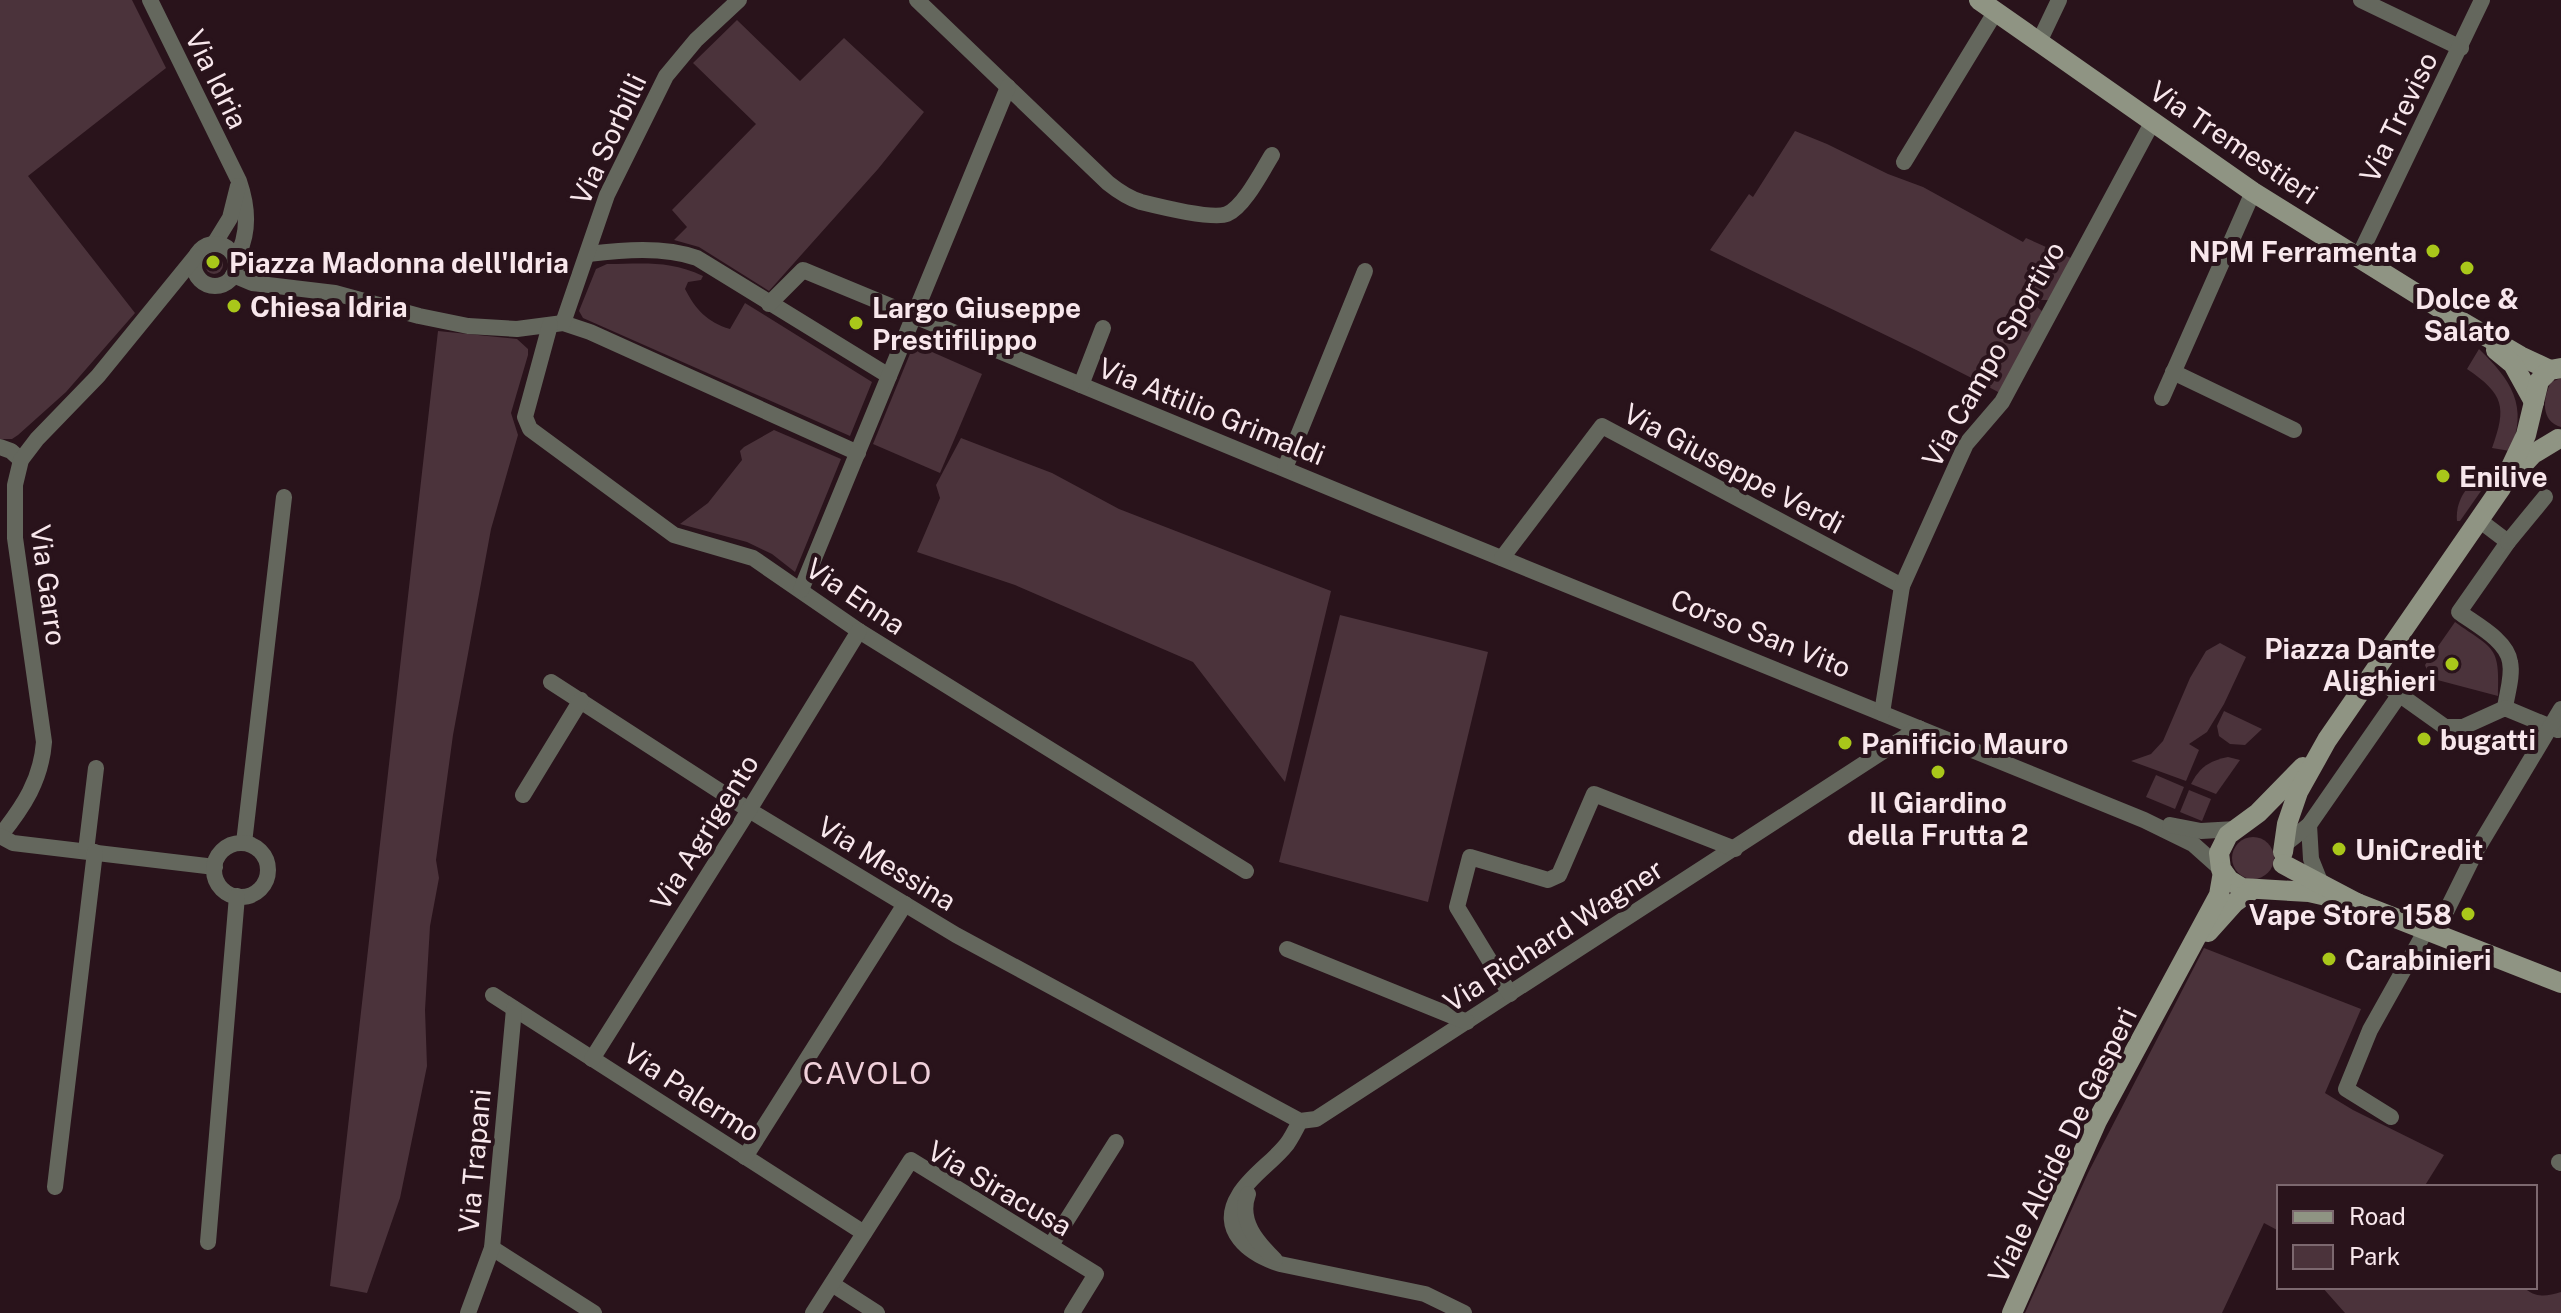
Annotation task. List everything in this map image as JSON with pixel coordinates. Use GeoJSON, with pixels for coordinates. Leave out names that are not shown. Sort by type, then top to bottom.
{"type":"FeatureCollection","features":[{"type":"Feature","properties":{"kind":"main road","name":"Via Tremestieri"},"geometry":{"type":"LineString","coordinates":[[1988,6],[2253,192],[2462,322]]}},
{"type":"Feature","properties":{"kind":"main road"},"geometry":{"type":"LineString","coordinates":[[2462,322],[2520,356],[2556,369]]}},
{"type":"Feature","properties":{"kind":"main road"},"geometry":{"type":"LineString","coordinates":[[2462,322],[2513,364],[2544,430],[2560,439]]}},
{"type":"Feature","properties":{"kind":"main road"},"geometry":{"type":"LineString","coordinates":[[2185,960],[2234,903],[2274,881],[2298,792],[2327,740],[2501,488],[2516,461],[2539,381],[2556,369]]}},
{"type":"Feature","properties":{"kind":"main road"},"geometry":{"type":"LineString","coordinates":[[2501,488],[2533,454],[2560,439]]}},
{"type":"Feature","properties":{"kind":"main road"},"geometry":{"type":"LineString","coordinates":[[2185,960],[2219,895],[2222,844],[2286,787],[2327,740]]}},
{"type":"Feature","properties":{"kind":"main road"},"geometry":{"type":"LineString","coordinates":[[2239,828],[2257,826],[2268,830],[2276,837],[2283,853],[2321,884],[2357,903],[2561,983]]}},
{"type":"Feature","properties":{"kind":"main road"},"geometry":{"type":"LineString","coordinates":[[2222,870],[2233,884],[2256,889],[2309,892],[2357,903]]}},
{"type":"Feature","properties":{"kind":"main road","name":"Viale Alcide De Gasperi"},"geometry":{"type":"LineString","coordinates":[[2012,1313],[2097,1121],[2185,960]]}},
{"type":"Feature","properties":{"kind":"street","name":"Via Idria"},"geometry":{"type":"LineString","coordinates":[[150,0],[239,181],[245,201],[245,238],[234,268]]}},
{"type":"Feature","properties":{"kind":"street","name":"Via Sorbilli"},"geometry":{"type":"LineString","coordinates":[[556,324],[588,254],[607,195],[666,76],[696,40],[739,0]]}},
{"type":"Feature","properties":{"kind":"street"},"geometry":{"type":"LineString","coordinates":[[917,0],[1108,183],[1139,201],[1225,216],[1237,208],[1272,155]]}},
{"type":"Feature","properties":{"kind":"street"},"geometry":{"type":"LineString","coordinates":[[2039,42],[2059,0]]}},
{"type":"Feature","properties":{"kind":"street"},"geometry":{"type":"LineString","coordinates":[[2361,0],[2461,48]]}},
{"type":"Feature","properties":{"kind":"street","name":"Via Treviso"},"geometry":{"type":"LineString","coordinates":[[2359,256],[2482,0]]}},
{"type":"Feature","properties":{"kind":"street"},"geometry":{"type":"LineString","coordinates":[[1904,162],[1988,6]]}},
{"type":"Feature","properties":{"kind":"street"},"geometry":{"type":"LineString","coordinates":[[801,590],[1008,87]]}},
{"type":"Feature","properties":{"kind":"street","name":"Via Campo Sportivo"},"geometry":{"type":"LineString","coordinates":[[1882,713],[1902,586],[1966,444],[2002,402],[2152,123]]}},
{"type":"Feature","properties":{"kind":"street"},"geometry":{"type":"LineString","coordinates":[[214,244],[235,206],[239,181]]}},
{"type":"Feature","properties":{"kind":"street"},"geometry":{"type":"LineString","coordinates":[[2162,398],[2253,192]]}},
{"type":"Feature","properties":{"kind":"street"},"geometry":{"type":"LineString","coordinates":[[0,447],[21,460],[140,327],[195,257],[206,246],[214,244],[227,248],[234,268],[252,283],[335,293],[468,326],[517,329],[556,324],[590,332],[858,453]]}},
{"type":"Feature","properties":{"kind":"street"},"geometry":{"type":"LineString","coordinates":[[588,254],[664,251],[697,258],[889,376]]}},
{"type":"Feature","properties":{"kind":"street"},"geometry":{"type":"LineString","coordinates":[[195,257],[195,271],[209,285],[222,284],[234,268]]}},
{"type":"Feature","properties":{"kind":"street","name":"Via Attilio Grimaldi"},"geometry":{"type":"LineString","coordinates":[[769,304],[803,270],[1356,499]]}},
{"type":"Feature","properties":{"kind":"street"},"geometry":{"type":"LineString","coordinates":[[1285,468],[1365,271]]}},
{"type":"Feature","properties":{"kind":"street"},"geometry":{"type":"LineString","coordinates":[[140,327],[178,292],[203,282]]}},
{"type":"Feature","properties":{"kind":"street","name":"Via Enna"},"geometry":{"type":"LineString","coordinates":[[556,324],[525,417],[530,429],[674,535],[753,558],[859,631],[1246,871]]}},
{"type":"Feature","properties":{"kind":"street"},"geometry":{"type":"LineString","coordinates":[[1081,385],[1103,328]]}},
{"type":"Feature","properties":{"kind":"street"},"geometry":{"type":"LineString","coordinates":[[2173,372],[2294,430]]}},
{"type":"Feature","properties":{"kind":"street","name":"Via Giuseppe Verdi"},"geometry":{"type":"LineString","coordinates":[[1502,558],[1602,426],[1902,586]]}},
{"type":"Feature","properties":{"kind":"street","name":"Via Garro"},"geometry":{"type":"LineString","coordinates":[[0,836],[33,788],[43,761],[44,742],[15,538],[15,485],[21,460]]}},
{"type":"Feature","properties":{"kind":"street"},"geometry":{"type":"LineString","coordinates":[[244,843],[284,497]]}},
{"type":"Feature","properties":{"kind":"street"},"geometry":{"type":"LineString","coordinates":[[2511,710],[2510,658],[2496,640],[2459,612],[2508,542],[2545,497]]}},
{"type":"Feature","properties":{"kind":"street","name":"Corso San Vito"},"geometry":{"type":"LineString","coordinates":[[1356,499],[2144,820]]}},
{"type":"Feature","properties":{"kind":"street"},"geometry":{"type":"LineString","coordinates":[[2479,520],[2508,542]]}},
{"type":"Feature","properties":{"kind":"street","name":"Via Agrigento"},"geometry":{"type":"LineString","coordinates":[[592,1059],[859,631]]}},
{"type":"Feature","properties":{"kind":"street"},"geometry":{"type":"LineString","coordinates":[[2372,675],[2445,727],[2463,727],[2511,710],[2556,729]]}},
{"type":"Feature","properties":{"kind":"street","name":"Via Messina"},"geometry":{"type":"LineString","coordinates":[[551,682],[749,810],[905,904],[1207,1073],[1300,1121]]}},
{"type":"Feature","properties":{"kind":"street"},"geometry":{"type":"LineString","coordinates":[[2283,853],[2309,825],[2400,694]]}},
{"type":"Feature","properties":{"kind":"street"},"geometry":{"type":"LineString","coordinates":[[523,795],[581,700]]}},
{"type":"Feature","properties":{"kind":"street"},"geometry":{"type":"LineString","coordinates":[[2391,1117],[2346,1089],[2370,1030],[2476,851],[2556,729],[2561,709]]}},
{"type":"Feature","properties":{"kind":"street","name":"Via Richard Wagner"},"geometry":{"type":"LineString","coordinates":[[1300,1121],[1316,1119],[1919,728]]}},
{"type":"Feature","properties":{"kind":"street"},"geometry":{"type":"LineString","coordinates":[[55,1187],[96,768]]}},
{"type":"Feature","properties":{"kind":"street"},"geometry":{"type":"LineString","coordinates":[[1510,994],[1457,907],[1470,857],[1548,880],[1559,875],[1594,794],[1735,849]]}},
{"type":"Feature","properties":{"kind":"street"},"geometry":{"type":"LineString","coordinates":[[2144,820],[2201,831],[2239,828]]}},
{"type":"Feature","properties":{"kind":"street"},"geometry":{"type":"LineString","coordinates":[[2144,820],[2193,844],[2222,870]]}},
{"type":"Feature","properties":{"kind":"street"},"geometry":{"type":"LineString","coordinates":[[2309,825],[2311,859],[2321,884]]}},
{"type":"Feature","properties":{"kind":"street"},"geometry":{"type":"LineString","coordinates":[[0,836],[13,843],[215,867]]}},
{"type":"Feature","properties":{"kind":"street"},"geometry":{"type":"LineString","coordinates":[[244,843],[261,851],[268,873],[264,885],[255,893],[237,896],[220,886],[215,867],[224,849],[244,843]]}},
{"type":"Feature","properties":{"kind":"street"},"geometry":{"type":"LineString","coordinates":[[208,1242],[237,896]]}},
{"type":"Feature","properties":{"kind":"street"},"geometry":{"type":"LineString","coordinates":[[745,1157],[905,904]]}},
{"type":"Feature","properties":{"kind":"street"},"geometry":{"type":"LineString","coordinates":[[1287,949],[1467,1022]]}},
{"type":"Feature","properties":{"kind":"street","name":"Via Palermo"},"geometry":{"type":"LineString","coordinates":[[493,995],[864,1233]]}},
{"type":"Feature","properties":{"kind":"street","name":"Via Trapani"},"geometry":{"type":"LineString","coordinates":[[468,1313],[492,1248],[514,1009]]}},
{"type":"Feature","properties":{"kind":"street"},"geometry":{"type":"LineString","coordinates":[[1300,1121],[1287,1145],[1239,1194],[1232,1222],[1237,1237],[1258,1257],[1425,1294],[1464,1313]]}},
{"type":"Feature","properties":{"kind":"street"},"geometry":{"type":"LineString","coordinates":[[1051,1245],[1116,1142]]}},
{"type":"Feature","properties":{"kind":"street","name":"Via Siracusa"},"geometry":{"type":"LineString","coordinates":[[813,1313],[911,1160],[1096,1274],[1072,1313]]}},
{"type":"Feature","properties":{"kind":"street"},"geometry":{"type":"LineString","coordinates":[[492,1248],[594,1313]]}},
{"type":"Feature","properties":{"kind":"street"},"geometry":{"type":"LineString","coordinates":[[832,1284],[877,1313]]}},
{"type":"Feature","properties":{"kind":"green space"},"geometry":{"type":"Polygon","coordinates":[[[0,0],[132,0],[166,68],[28,176],[135,313],[66,392],[12,439],[0,439],[0,0]]]}},
{"type":"Feature","properties":{"kind":"green space"},"geometry":{"type":"Polygon","coordinates":[[[737,20],[800,81],[844,38],[924,112],[878,169],[769,291],[699,247],[674,240],[687,227],[672,210],[756,124],[693,63],[737,20]]]}},
{"type":"Feature","properties":{"kind":"green space"},"geometry":{"type":"Polygon","coordinates":[[[1795,131],[1923,187],[2023,242],[2026,238],[2073,259],[2049,300],[2040,300],[2037,307],[2042,311],[2000,393],[1710,250],[1749,194],[1753,197],[1795,131]]]}},
{"type":"Feature","properties":{"kind":"green space"},"geometry":{"type":"Polygon","coordinates":[[[210,256],[218,256],[223,265],[221,272],[210,274],[205,269],[205,261],[210,256]]]}},
{"type":"Feature","properties":{"kind":"green space"},"geometry":{"type":"Polygon","coordinates":[[[607,264],[667,265],[703,276],[701,280],[688,282],[685,289],[698,309],[715,323],[730,329],[745,303],[872,382],[850,436],[583,318],[579,311],[596,269],[607,264]]]}},
{"type":"Feature","properties":{"kind":"green space"},"geometry":{"type":"Polygon","coordinates":[[[438,331],[517,339],[528,349],[528,355],[511,413],[518,435],[491,529],[453,735],[436,860],[439,878],[430,926],[425,1010],[427,1066],[400,1198],[367,1293],[330,1286],[438,331]]]}},
{"type":"Feature","properties":{"kind":"green space"},"geometry":{"type":"Polygon","coordinates":[[[914,344],[982,374],[940,473],[873,444],[914,344]]]}},
{"type":"Feature","properties":{"kind":"green space"},"geometry":{"type":"Polygon","coordinates":[[[2479,349],[2500,372],[2514,395],[2518,420],[2510,451],[2492,448],[2500,422],[2499,402],[2489,386],[2467,369],[2479,349]]]}},
{"type":"Feature","properties":{"kind":"green space"},"geometry":{"type":"Polygon","coordinates":[[[2561,378],[2561,427],[2549,420],[2545,402],[2551,382],[2561,378]]]}},
{"type":"Feature","properties":{"kind":"green space"},"geometry":{"type":"Polygon","coordinates":[[[774,430],[841,459],[795,572],[772,554],[747,542],[680,524],[708,503],[742,460],[740,451],[744,447],[774,430]]]}},
{"type":"Feature","properties":{"kind":"green space"},"geometry":{"type":"Polygon","coordinates":[[[961,438],[1052,473],[1119,509],[1331,591],[1285,782],[1193,662],[1015,585],[917,552],[940,498],[936,485],[961,438]]]}},
{"type":"Feature","properties":{"kind":"green space"},"geometry":{"type":"Polygon","coordinates":[[[2487,478],[2488,481],[2457,521],[2460,500],[2468,487],[2487,478]]]}},
{"type":"Feature","properties":{"kind":"green space"},"geometry":{"type":"Polygon","coordinates":[[[1340,615],[1488,652],[1428,902],[1279,862],[1340,615]]]}},
{"type":"Feature","properties":{"kind":"green space"},"geometry":{"type":"Polygon","coordinates":[[[2455,622],[2492,650],[2498,667],[2498,696],[2426,677],[2425,665],[2455,622]]]}},
{"type":"Feature","properties":{"kind":"green space"},"geometry":{"type":"Polygon","coordinates":[[[2220,643],[2246,657],[2207,732],[2189,744],[2199,750],[2186,781],[2131,761],[2151,754],[2163,741],[2190,678],[2206,651],[2220,643]]]}},
{"type":"Feature","properties":{"kind":"green space"},"geometry":{"type":"Polygon","coordinates":[[[2224,711],[2262,729],[2245,745],[2230,744],[2219,736],[2217,726],[2224,711]]]}},
{"type":"Feature","properties":{"kind":"green space"},"geometry":{"type":"Polygon","coordinates":[[[2228,757],[2240,760],[2216,794],[2191,784],[2206,766],[2228,757]]]}},
{"type":"Feature","properties":{"kind":"green space"},"geometry":{"type":"Polygon","coordinates":[[[2156,775],[2184,787],[2175,809],[2146,797],[2156,775]]]}},
{"type":"Feature","properties":{"kind":"green space"},"geometry":{"type":"Polygon","coordinates":[[[2189,790],[2211,799],[2202,821],[2180,812],[2189,790]]]}},
{"type":"Feature","properties":{"kind":"green space"},"geometry":{"type":"Polygon","coordinates":[[[2253,837],[2268,843],[2274,858],[2268,873],[2253,879],[2238,873],[2232,858],[2238,843],[2253,837]]]}},
{"type":"Feature","properties":{"kind":"green space"},"geometry":{"type":"Polygon","coordinates":[[[2204,948],[2361,1009],[2325,1093],[2444,1155],[2425,1185],[2277,1185],[2277,1230],[2264,1223],[2222,1313],[2025,1313],[2088,1173],[2204,948]]]}},
{"type":"Feature","properties":{"kind":"green space"},"geometry":{"type":"Polygon","coordinates":[[[2324,1289],[2526,1289],[2541,1296],[2561,1292],[2561,1313],[2345,1313],[2324,1289]]]}},
{"type":"Feature","properties":{"kind":"place","name":"NPM Ferramenta"},"geometry":{"type":"Point","coordinates":[2433,251]}},
{"type":"Feature","properties":{"kind":"place","name":"Piazza Madonna dell'Idria"},"geometry":{"type":"Point","coordinates":[213,262]}},
{"type":"Feature","properties":{"kind":"place","name":"Dolce & Salato"},"geometry":{"type":"Point","coordinates":[2467,268]}},
{"type":"Feature","properties":{"kind":"place","name":"Chiesa Idria"},"geometry":{"type":"Point","coordinates":[234,306]}},
{"type":"Feature","properties":{"kind":"place","name":"Largo Giuseppe Prestifilippo"},"geometry":{"type":"Point","coordinates":[856,323]}},
{"type":"Feature","properties":{"kind":"place","name":"Enilive"},"geometry":{"type":"Point","coordinates":[2443,476]}},
{"type":"Feature","properties":{"kind":"place","name":"Piazza Dante Alighieri"},"geometry":{"type":"Point","coordinates":[2452,664]}},
{"type":"Feature","properties":{"kind":"place","name":"bugatti"},"geometry":{"type":"Point","coordinates":[2424,739]}},
{"type":"Feature","properties":{"kind":"place","name":"Panificio Mauro"},"geometry":{"type":"Point","coordinates":[1845,743]}},
{"type":"Feature","properties":{"kind":"place","name":"Il Giardino della Frutta 2"},"geometry":{"type":"Point","coordinates":[1938,772]}},
{"type":"Feature","properties":{"kind":"place","name":"UniCredit"},"geometry":{"type":"Point","coordinates":[2339,849]}},
{"type":"Feature","properties":{"kind":"place","name":"Vape Store 158"},"geometry":{"type":"Point","coordinates":[2468,914]}},
{"type":"Feature","properties":{"kind":"place","name":"Carabinieri"},"geometry":{"type":"Point","coordinates":[2329,959]}},
{"type":"Feature","properties":{"kind":"district","name":"CAVOLO"},"geometry":{"type":"Point","coordinates":[868,1073]}}]}
